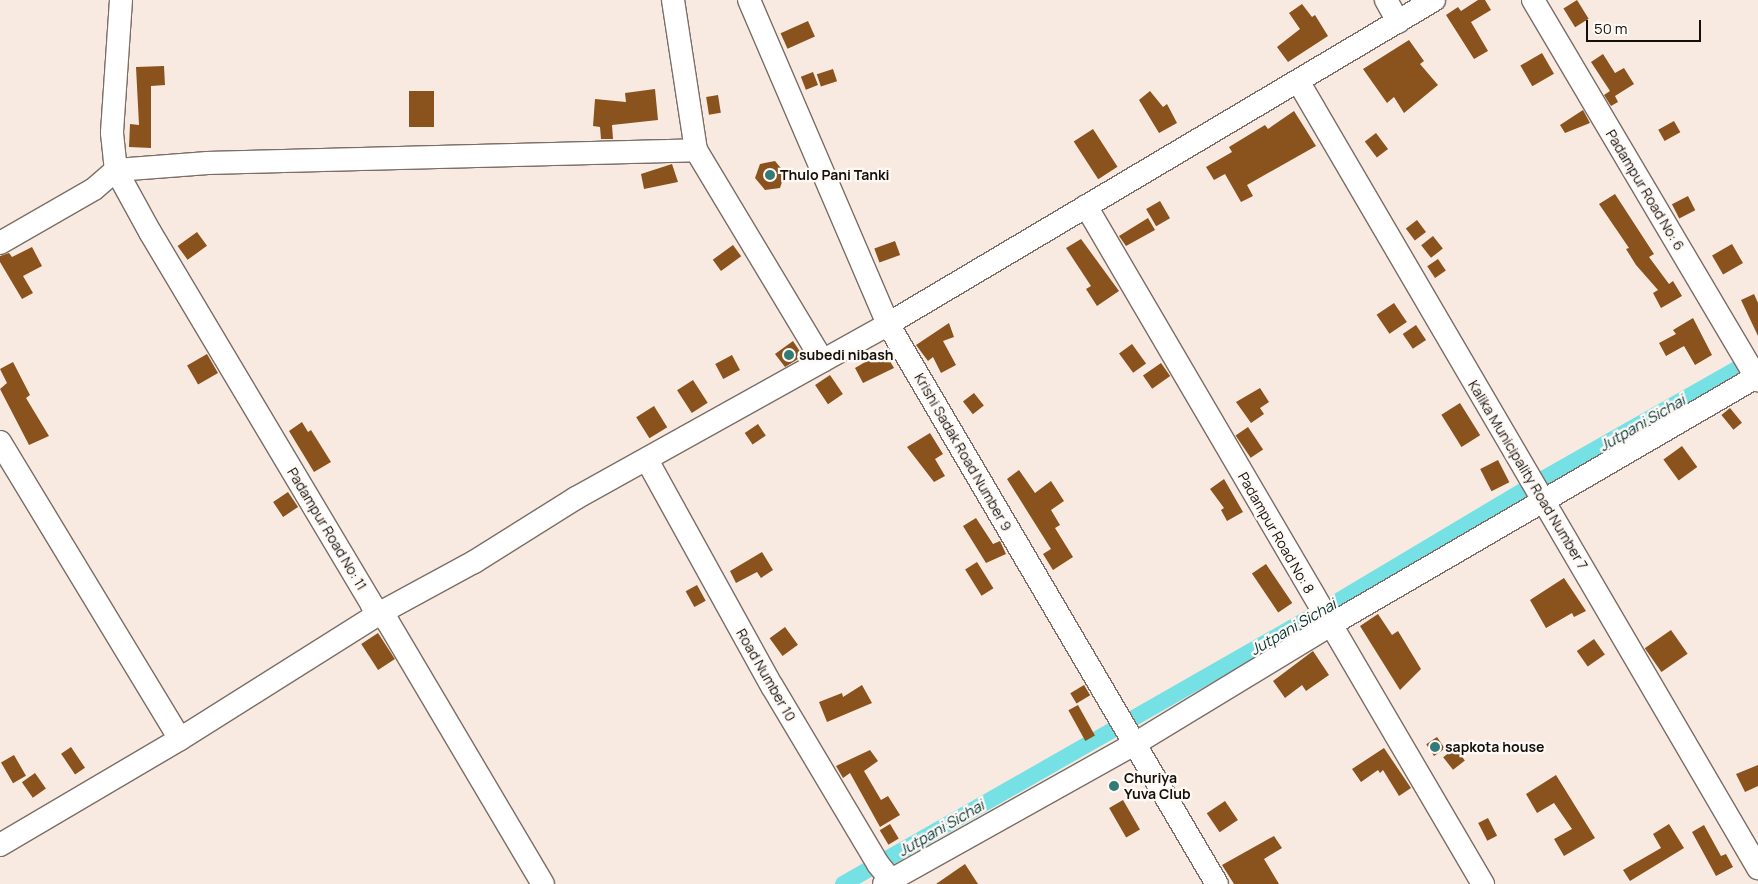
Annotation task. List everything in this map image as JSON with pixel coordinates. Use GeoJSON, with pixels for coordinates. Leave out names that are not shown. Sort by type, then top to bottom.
{"type":"FeatureCollection","features":[{"type":"Feature","properties":{"kind":"street"},"geometry":{"type":"LineString","coordinates":[[116,170],[112,133],[121,0]]}},
{"type":"Feature","properties":{"kind":"street"},"geometry":{"type":"LineString","coordinates":[[673,0],[696,150],[823,361]]}},
{"type":"Feature","properties":{"kind":"street","name":"Krishi Sadak Road Number 9"},"geometry":{"type":"LineString","coordinates":[[749,0],[888,324],[1133,745],[1217,884]]}},
{"type":"Feature","properties":{"kind":"street"},"geometry":{"type":"LineString","coordinates":[[1386,0],[1398,22]]}},
{"type":"Feature","properties":{"kind":"street"},"geometry":{"type":"LineString","coordinates":[[0,845],[180,739],[380,613],[888,324],[1434,0]]}},
{"type":"Feature","properties":{"kind":"street","name":"Padampur Road No: 6"},"geometry":{"type":"LineString","coordinates":[[1534,0],[1758,377]]}},
{"type":"Feature","properties":{"kind":"street","name":"Kalika Municipality Road Number 7"},"geometry":{"type":"LineString","coordinates":[[1298,82],[1758,868]]}},
{"type":"Feature","properties":{"kind":"street"},"geometry":{"type":"LineString","coordinates":[[0,243],[94,190],[116,170],[208,162],[696,150]]}},
{"type":"Feature","properties":{"kind":"street","name":"Padampur Road No: 11"},"geometry":{"type":"LineString","coordinates":[[116,170],[150,232],[367,597],[388,622],[543,884]]}},
{"type":"Feature","properties":{"kind":"street","name":"Padampur Road No: 8"},"geometry":{"type":"LineString","coordinates":[[1086,206],[1483,884]]}},
{"type":"Feature","properties":{"kind":"street"},"geometry":{"type":"LineString","coordinates":[[889,882],[1133,745],[1330,625],[1543,499],[1758,377]]}},
{"type":"Feature","properties":{"kind":"street"},"geometry":{"type":"LineString","coordinates":[[0,442],[180,739]]}},
{"type":"Feature","properties":{"kind":"street","name":"Road Number 10"},"geometry":{"type":"LineString","coordinates":[[647,460],[772,686],[889,882]]}},
{"type":"Feature","properties":{"kind":"building"},"geometry":{"type":"Polygon","coordinates":[[[1478,0],[1485,0],[1491,10],[1471,22],[1488,51],[1474,59],[1446,15],[1458,7],[1461,11],[1478,0]]]}},
{"type":"Feature","properties":{"kind":"building"},"geometry":{"type":"Polygon","coordinates":[[[1577,0],[1589,19],[1575,27],[1563,8],[1577,0]]]}},
{"type":"Feature","properties":{"kind":"building"},"geometry":{"type":"Polygon","coordinates":[[[1302,4],[1312,17],[1315,15],[1328,36],[1288,62],[1277,47],[1300,29],[1289,13],[1302,4]]]}},
{"type":"Feature","properties":{"kind":"building"},"geometry":{"type":"Polygon","coordinates":[[[808,21],[815,37],[788,49],[781,33],[808,21]]]}},
{"type":"Feature","properties":{"kind":"building"},"geometry":{"type":"Polygon","coordinates":[[[1409,40],[1424,61],[1420,64],[1438,85],[1404,113],[1394,97],[1387,103],[1363,69],[1409,40]]]}},
{"type":"Feature","properties":{"kind":"building"},"geometry":{"type":"Polygon","coordinates":[[[1542,53],[1554,74],[1532,86],[1520,66],[1542,53]]]}},
{"type":"Feature","properties":{"kind":"building"},"geometry":{"type":"Polygon","coordinates":[[[1603,54],[1615,73],[1624,68],[1634,84],[1615,96],[1618,102],[1611,106],[1604,95],[1610,91],[1591,62],[1603,54]]]}},
{"type":"Feature","properties":{"kind":"building"},"geometry":{"type":"Polygon","coordinates":[[[164,66],[165,85],[151,86],[151,148],[129,147],[130,124],[139,125],[136,67],[164,66]]]}},
{"type":"Feature","properties":{"kind":"building"},"geometry":{"type":"Polygon","coordinates":[[[833,69],[837,81],[821,87],[817,74],[833,69]]]}},
{"type":"Feature","properties":{"kind":"building"},"geometry":{"type":"Polygon","coordinates":[[[813,72],[818,85],[806,90],[801,77],[813,72]]]}},
{"type":"Feature","properties":{"kind":"building"},"geometry":{"type":"Polygon","coordinates":[[[655,89],[658,120],[612,125],[613,139],[601,139],[600,127],[593,126],[595,99],[626,102],[625,93],[655,89]]]}},
{"type":"Feature","properties":{"kind":"building"},"geometry":{"type":"Polygon","coordinates":[[[409,91],[434,91],[434,127],[409,127],[409,91]]]}},
{"type":"Feature","properties":{"kind":"building"},"geometry":{"type":"Polygon","coordinates":[[[1150,91],[1163,107],[1167,104],[1177,123],[1159,133],[1139,100],[1150,91]]]}},
{"type":"Feature","properties":{"kind":"building"},"geometry":{"type":"Polygon","coordinates":[[[718,95],[721,113],[709,115],[706,97],[718,95]]]}},
{"type":"Feature","properties":{"kind":"building"},"geometry":{"type":"Polygon","coordinates":[[[1583,110],[1590,123],[1565,133],[1560,125],[1583,110]]]}},
{"type":"Feature","properties":{"kind":"building"},"geometry":{"type":"Polygon","coordinates":[[[1294,111],[1316,146],[1247,185],[1253,196],[1241,202],[1225,174],[1214,180],[1206,167],[1232,152],[1229,147],[1265,125],[1268,129],[1294,111]]]}},
{"type":"Feature","properties":{"kind":"building"},"geometry":{"type":"Polygon","coordinates":[[[1674,121],[1680,132],[1665,141],[1658,130],[1674,121]]]}},
{"type":"Feature","properties":{"kind":"building"},"geometry":{"type":"Polygon","coordinates":[[[1093,129],[1118,167],[1098,179],[1074,142],[1093,129]]]}},
{"type":"Feature","properties":{"kind":"building"},"geometry":{"type":"Polygon","coordinates":[[[1376,133],[1388,149],[1377,157],[1365,141],[1376,133]]]}},
{"type":"Feature","properties":{"kind":"building","name":"Thulo Pani Tanki"},"geometry":{"type":"Polygon","coordinates":[[[775,161],[785,173],[780,188],[765,190],[755,178],[760,164],[775,161]]]}},
{"type":"Feature","properties":{"kind":"building"},"geometry":{"type":"Polygon","coordinates":[[[672,164],[678,182],[644,189],[641,174],[672,164]]]}},
{"type":"Feature","properties":{"kind":"building"},"geometry":{"type":"Polygon","coordinates":[[[1615,194],[1654,254],[1649,257],[1669,284],[1673,281],[1682,296],[1661,308],[1653,293],[1658,290],[1636,265],[1626,249],[1629,248],[1599,204],[1615,194]]]}},
{"type":"Feature","properties":{"kind":"building"},"geometry":{"type":"Polygon","coordinates":[[[1688,196],[1695,210],[1679,218],[1672,204],[1688,196]]]}},
{"type":"Feature","properties":{"kind":"building"},"geometry":{"type":"Polygon","coordinates":[[[1160,201],[1170,218],[1156,226],[1146,209],[1160,201]]]}},
{"type":"Feature","properties":{"kind":"building"},"geometry":{"type":"Polygon","coordinates":[[[1148,218],[1155,230],[1126,246],[1119,236],[1148,218]]]}},
{"type":"Feature","properties":{"kind":"building"},"geometry":{"type":"Polygon","coordinates":[[[1417,220],[1426,232],[1415,240],[1406,228],[1417,220]]]}},
{"type":"Feature","properties":{"kind":"building"},"geometry":{"type":"Polygon","coordinates":[[[197,232],[207,246],[188,260],[178,246],[197,232]]]}},
{"type":"Feature","properties":{"kind":"building"},"geometry":{"type":"Polygon","coordinates":[[[1433,236],[1443,249],[1431,258],[1421,245],[1433,236]]]}},
{"type":"Feature","properties":{"kind":"building"},"geometry":{"type":"Polygon","coordinates":[[[1081,239],[1119,291],[1097,306],[1086,289],[1091,286],[1066,248],[1081,239]]]}},
{"type":"Feature","properties":{"kind":"building"},"geometry":{"type":"Polygon","coordinates":[[[895,241],[900,255],[879,263],[874,249],[895,241]]]}},
{"type":"Feature","properties":{"kind":"building"},"geometry":{"type":"Polygon","coordinates":[[[1732,244],[1743,263],[1723,275],[1712,256],[1732,244]]]}},
{"type":"Feature","properties":{"kind":"building"},"geometry":{"type":"Polygon","coordinates":[[[733,245],[741,256],[721,271],[713,260],[733,245]]]}},
{"type":"Feature","properties":{"kind":"building"},"geometry":{"type":"Polygon","coordinates":[[[32,247],[42,266],[23,276],[33,293],[22,299],[0,262],[0,256],[9,253],[12,257],[32,247]]]}},
{"type":"Feature","properties":{"kind":"building"},"geometry":{"type":"Polygon","coordinates":[[[1438,259],[1446,271],[1435,278],[1427,266],[1438,259]]]}},
{"type":"Feature","properties":{"kind":"building"},"geometry":{"type":"Polygon","coordinates":[[[1754,294],[1758,303],[1758,336],[1741,300],[1754,294]]]}},
{"type":"Feature","properties":{"kind":"building"},"geometry":{"type":"Polygon","coordinates":[[[1394,303],[1407,322],[1389,334],[1377,315],[1394,303]]]}},
{"type":"Feature","properties":{"kind":"building"},"geometry":{"type":"Polygon","coordinates":[[[1693,318],[1712,355],[1695,365],[1684,346],[1666,356],[1659,343],[1676,334],[1673,330],[1693,318]]]}},
{"type":"Feature","properties":{"kind":"building"},"geometry":{"type":"Polygon","coordinates":[[[949,323],[954,337],[943,341],[956,365],[941,373],[933,357],[928,361],[916,345],[949,323]]]}},
{"type":"Feature","properties":{"kind":"building"},"geometry":{"type":"Polygon","coordinates":[[[1416,325],[1426,340],[1413,349],[1403,334],[1416,325]]]}},
{"type":"Feature","properties":{"kind":"building","name":"subedi nibash"},"geometry":{"type":"Polygon","coordinates":[[[793,341],[803,356],[785,367],[775,354],[793,341]]]}},
{"type":"Feature","properties":{"kind":"building"},"geometry":{"type":"Polygon","coordinates":[[[1132,344],[1146,363],[1133,373],[1119,353],[1132,344]]]}},
{"type":"Feature","properties":{"kind":"building"},"geometry":{"type":"Polygon","coordinates":[[[884,351],[894,368],[863,383],[855,368],[884,351]]]}},
{"type":"Feature","properties":{"kind":"building"},"geometry":{"type":"Polygon","coordinates":[[[207,354],[218,373],[198,385],[187,366],[207,354]]]}},
{"type":"Feature","properties":{"kind":"building"},"geometry":{"type":"Polygon","coordinates":[[[732,355],[740,370],[723,379],[715,364],[732,355]]]}},
{"type":"Feature","properties":{"kind":"building"},"geometry":{"type":"Polygon","coordinates":[[[13,362],[30,395],[26,398],[49,436],[29,445],[0,389],[7,383],[0,369],[13,362]]]}},
{"type":"Feature","properties":{"kind":"building"},"geometry":{"type":"Polygon","coordinates":[[[1161,363],[1170,376],[1152,389],[1143,376],[1161,363]]]}},
{"type":"Feature","properties":{"kind":"building"},"geometry":{"type":"Polygon","coordinates":[[[830,375],[843,394],[828,404],[815,385],[830,375]]]}},
{"type":"Feature","properties":{"kind":"building"},"geometry":{"type":"Polygon","coordinates":[[[693,380],[708,403],[692,413],[677,390],[693,380]]]}},
{"type":"Feature","properties":{"kind":"building"},"geometry":{"type":"Polygon","coordinates":[[[1260,388],[1269,402],[1260,408],[1264,414],[1251,423],[1236,402],[1260,388]]]}},
{"type":"Feature","properties":{"kind":"building"},"geometry":{"type":"Polygon","coordinates":[[[974,393],[984,406],[973,414],[963,402],[974,393]]]}},
{"type":"Feature","properties":{"kind":"building"},"geometry":{"type":"Polygon","coordinates":[[[1460,403],[1480,435],[1461,447],[1441,415],[1460,403]]]}},
{"type":"Feature","properties":{"kind":"building"},"geometry":{"type":"Polygon","coordinates":[[[654,406],[667,427],[649,438],[636,417],[654,406]]]}},
{"type":"Feature","properties":{"kind":"building"},"geometry":{"type":"Polygon","coordinates":[[[1730,408],[1742,423],[1733,430],[1721,415],[1730,408]]]}},
{"type":"Feature","properties":{"kind":"building"},"geometry":{"type":"Polygon","coordinates":[[[302,422],[308,432],[311,430],[331,462],[314,472],[289,431],[302,422]]]}},
{"type":"Feature","properties":{"kind":"building"},"geometry":{"type":"Polygon","coordinates":[[[758,424],[766,436],[753,445],[745,433],[758,424]]]}},
{"type":"Feature","properties":{"kind":"building"},"geometry":{"type":"Polygon","coordinates":[[[1248,427],[1263,449],[1251,458],[1236,435],[1248,427]]]}},
{"type":"Feature","properties":{"kind":"building"},"geometry":{"type":"Polygon","coordinates":[[[930,433],[943,454],[935,459],[945,476],[934,482],[907,447],[930,433]]]}},
{"type":"Feature","properties":{"kind":"building"},"geometry":{"type":"Polygon","coordinates":[[[1682,446],[1697,467],[1679,481],[1663,460],[1682,446]]]}},
{"type":"Feature","properties":{"kind":"building"},"geometry":{"type":"Polygon","coordinates":[[[1498,460],[1509,482],[1492,491],[1480,469],[1498,460]]]}},
{"type":"Feature","properties":{"kind":"building"},"geometry":{"type":"Polygon","coordinates":[[[1019,470],[1035,493],[1051,481],[1064,501],[1051,510],[1060,525],[1055,528],[1073,557],[1053,570],[1043,554],[1051,549],[1007,479],[1019,470]]]}},
{"type":"Feature","properties":{"kind":"building"},"geometry":{"type":"Polygon","coordinates":[[[1224,479],[1243,512],[1227,521],[1221,510],[1224,508],[1210,489],[1224,479]]]}},
{"type":"Feature","properties":{"kind":"building"},"geometry":{"type":"Polygon","coordinates":[[[288,492],[298,507],[283,517],[273,502],[288,492]]]}},
{"type":"Feature","properties":{"kind":"building"},"geometry":{"type":"Polygon","coordinates":[[[976,518],[993,544],[1000,541],[1006,554],[986,563],[963,526],[976,518]]]}},
{"type":"Feature","properties":{"kind":"building"},"geometry":{"type":"Polygon","coordinates":[[[762,552],[773,570],[761,578],[757,572],[736,583],[730,571],[762,552]]]}},
{"type":"Feature","properties":{"kind":"building"},"geometry":{"type":"Polygon","coordinates":[[[977,562],[993,588],[982,596],[965,569],[977,562]]]}},
{"type":"Feature","properties":{"kind":"building"},"geometry":{"type":"Polygon","coordinates":[[[1266,564],[1292,603],[1278,612],[1252,574],[1266,564]]]}},
{"type":"Feature","properties":{"kind":"building"},"geometry":{"type":"Polygon","coordinates":[[[1564,578],[1586,611],[1574,617],[1572,613],[1546,628],[1530,600],[1564,578]]]}},
{"type":"Feature","properties":{"kind":"building"},"geometry":{"type":"Polygon","coordinates":[[[697,585],[706,601],[694,607],[686,591],[697,585]]]}},
{"type":"Feature","properties":{"kind":"building"},"geometry":{"type":"Polygon","coordinates":[[[1378,614],[1392,635],[1398,631],[1421,669],[1400,690],[1360,626],[1378,614]]]}},
{"type":"Feature","properties":{"kind":"building"},"geometry":{"type":"Polygon","coordinates":[[[785,627],[798,645],[783,656],[770,638],[785,627]]]}},
{"type":"Feature","properties":{"kind":"building"},"geometry":{"type":"Polygon","coordinates":[[[1671,630],[1688,654],[1661,672],[1645,648],[1671,630]]]}},
{"type":"Feature","properties":{"kind":"building"},"geometry":{"type":"Polygon","coordinates":[[[378,633],[395,659],[378,670],[361,644],[378,633]]]}},
{"type":"Feature","properties":{"kind":"building"},"geometry":{"type":"Polygon","coordinates":[[[1594,639],[1605,655],[1588,667],[1577,651],[1594,639]]]}},
{"type":"Feature","properties":{"kind":"building"},"geometry":{"type":"Polygon","coordinates":[[[1313,651],[1329,675],[1306,691],[1302,685],[1285,698],[1273,681],[1313,651]]]}},
{"type":"Feature","properties":{"kind":"building"},"geometry":{"type":"Polygon","coordinates":[[[862,685],[872,703],[827,722],[819,702],[842,693],[843,697],[862,685]]]}},
{"type":"Feature","properties":{"kind":"building"},"geometry":{"type":"Polygon","coordinates":[[[1084,685],[1090,695],[1076,704],[1070,693],[1084,685]]]}},
{"type":"Feature","properties":{"kind":"building"},"geometry":{"type":"Polygon","coordinates":[[[1078,705],[1095,736],[1085,741],[1068,710],[1078,705]]]}},
{"type":"Feature","properties":{"kind":"building","name":"sapkota house"},"geometry":{"type":"Polygon","coordinates":[[[1437,737],[1445,749],[1434,756],[1426,744],[1437,737]]]}},
{"type":"Feature","properties":{"kind":"building"},"geometry":{"type":"Polygon","coordinates":[[[71,747],[85,768],[75,774],[61,754],[71,747]]]}},
{"type":"Feature","properties":{"kind":"building"},"geometry":{"type":"Polygon","coordinates":[[[1384,748],[1411,788],[1399,796],[1383,770],[1380,773],[1378,770],[1361,782],[1352,769],[1384,748]]]}},
{"type":"Feature","properties":{"kind":"building"},"geometry":{"type":"Polygon","coordinates":[[[1455,748],[1465,761],[1453,770],[1443,757],[1455,748]]]}},
{"type":"Feature","properties":{"kind":"building"},"geometry":{"type":"Polygon","coordinates":[[[870,750],[878,761],[864,771],[881,800],[888,796],[900,815],[880,827],[850,773],[843,778],[836,766],[870,750]]]}},
{"type":"Feature","properties":{"kind":"building"},"geometry":{"type":"Polygon","coordinates":[[[14,755],[26,776],[13,783],[1,763],[14,755]]]}},
{"type":"Feature","properties":{"kind":"building"},"geometry":{"type":"Polygon","coordinates":[[[1758,765],[1758,786],[1745,792],[1736,774],[1758,765]]]}},
{"type":"Feature","properties":{"kind":"building"},"geometry":{"type":"Polygon","coordinates":[[[35,773],[46,789],[33,798],[22,782],[35,773]]]}},
{"type":"Feature","properties":{"kind":"building"},"geometry":{"type":"Polygon","coordinates":[[[1556,775],[1595,838],[1564,856],[1554,839],[1572,829],[1554,803],[1537,813],[1526,794],[1556,775]]]}},
{"type":"Feature","properties":{"kind":"building"},"geometry":{"type":"Polygon","coordinates":[[[1123,800],[1140,829],[1126,837],[1109,808],[1123,800]]]}},
{"type":"Feature","properties":{"kind":"building"},"geometry":{"type":"Polygon","coordinates":[[[1225,801],[1238,820],[1220,832],[1207,813],[1225,801]]]}},
{"type":"Feature","properties":{"kind":"building"},"geometry":{"type":"Polygon","coordinates":[[[1488,818],[1497,836],[1487,841],[1478,823],[1488,818]]]}},
{"type":"Feature","properties":{"kind":"building"},"geometry":{"type":"Polygon","coordinates":[[[890,824],[899,839],[888,845],[880,830],[890,824]]]}},
{"type":"Feature","properties":{"kind":"building"},"geometry":{"type":"Polygon","coordinates":[[[1669,824],[1684,848],[1630,881],[1623,870],[1661,848],[1653,834],[1669,824]]]}},
{"type":"Feature","properties":{"kind":"building"},"geometry":{"type":"Polygon","coordinates":[[[1704,825],[1721,856],[1726,854],[1733,867],[1716,876],[1692,832],[1704,825]]]}},
{"type":"Feature","properties":{"kind":"building"},"geometry":{"type":"Polygon","coordinates":[[[1274,836],[1282,848],[1264,859],[1279,884],[1234,884],[1222,865],[1274,836]]]}},
{"type":"Feature","properties":{"kind":"building"},"geometry":{"type":"Polygon","coordinates":[[[965,864],[978,884],[936,884],[965,864]]]}},
{"type":"Feature","properties":{"kind":"waterway","name":"Jutpani Sichai"},"geometry":{"type":"LineString","coordinates":[[843,884],[1321,611],[1534,484],[1740,367]]}},
{"type":"Feature","properties":{"kind":"place","name":"Thulo Pani Tanki"},"geometry":{"type":"Point","coordinates":[770,175]}},
{"type":"Feature","properties":{"kind":"place","name":"subedi nibash"},"geometry":{"type":"Point","coordinates":[789,355]}},
{"type":"Feature","properties":{"kind":"place","name":"sapkota house"},"geometry":{"type":"Point","coordinates":[1435,747]}},
{"type":"Feature","properties":{"kind":"place","name":"Churiya Yuva Club"},"geometry":{"type":"Point","coordinates":[1114,786]}}]}
